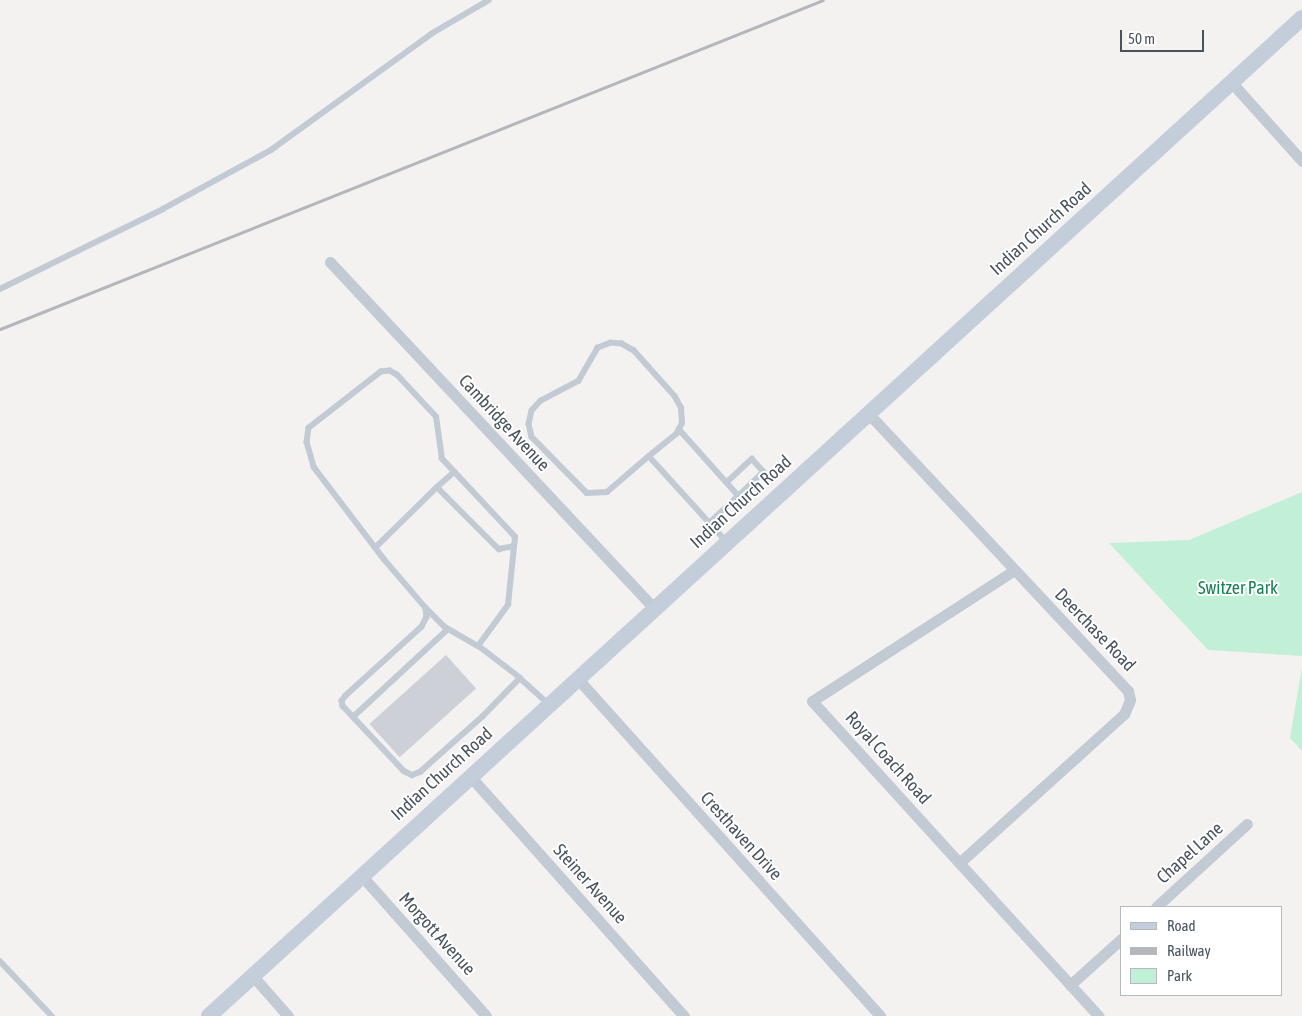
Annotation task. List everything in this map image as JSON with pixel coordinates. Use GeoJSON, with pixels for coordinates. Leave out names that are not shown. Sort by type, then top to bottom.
{"type":"FeatureCollection","features":[{"type":"Feature","properties":{"kind":"street","name":"Indian Church Road"},"geometry":{"type":"LineString","coordinates":[[209,1016],[361,875],[1302,18]]}},
{"type":"Feature","properties":{"kind":"street"},"geometry":{"type":"LineString","coordinates":[[1232,83],[1302,161]]}},
{"type":"Feature","properties":{"kind":"street","name":"Cambridge Avenue"},"geometry":{"type":"LineString","coordinates":[[330,262],[654,608]]}},
{"type":"Feature","properties":{"kind":"street","name":"Deerchase Road"},"geometry":{"type":"LineString","coordinates":[[868,414],[1014,571],[1125,684],[1130,700],[1124,714],[959,863]]}},
{"type":"Feature","properties":{"kind":"street","name":"Royal Coach Road"},"geometry":{"type":"LineString","coordinates":[[1014,571],[812,700],[1099,1016]]}},
{"type":"Feature","properties":{"kind":"street","name":"Cresthaven Drive"},"geometry":{"type":"LineString","coordinates":[[577,678],[880,1016]]}},
{"type":"Feature","properties":{"kind":"street","name":"Steiner Avenue"},"geometry":{"type":"LineString","coordinates":[[470,776],[684,1016]]}},
{"type":"Feature","properties":{"kind":"street","name":"Chapel Lane"},"geometry":{"type":"LineString","coordinates":[[1157,906],[1247,824]]}},
{"type":"Feature","properties":{"kind":"street","name":"Morgott Avenue"},"geometry":{"type":"LineString","coordinates":[[361,875],[486,1016]]}},
{"type":"Feature","properties":{"kind":"street"},"geometry":{"type":"LineString","coordinates":[[1070,985],[1120,940]]}},
{"type":"Feature","properties":{"kind":"street"},"geometry":{"type":"LineString","coordinates":[[253,976],[288,1016]]}},
{"type":"Feature","properties":{"kind":"lane"},"geometry":{"type":"LineString","coordinates":[[0,289],[163,209],[271,150],[431,34],[489,0]]}},
{"type":"Feature","properties":{"kind":"lane"},"geometry":{"type":"LineString","coordinates":[[617,343],[634,352],[675,397],[683,416],[679,429],[649,456],[606,492],[587,493],[532,437],[529,424],[532,411],[541,401],[579,382],[598,348],[617,343]]}},
{"type":"Feature","properties":{"kind":"lane"},"geometry":{"type":"LineString","coordinates":[[478,646],[508,605],[515,537],[442,459],[436,417],[397,375],[390,371],[381,372],[309,428],[307,442],[314,467],[375,548],[426,608],[448,629],[478,646],[520,678],[549,704]]}},
{"type":"Feature","properties":{"kind":"lane"},"geometry":{"type":"LineString","coordinates":[[679,429],[739,496]]}},
{"type":"Feature","properties":{"kind":"lane"},"geometry":{"type":"LineString","coordinates":[[649,456],[727,542]]}},
{"type":"Feature","properties":{"kind":"lane"},"geometry":{"type":"LineString","coordinates":[[710,523],[764,472],[752,459],[727,482]]}},
{"type":"Feature","properties":{"kind":"lane"},"geometry":{"type":"LineString","coordinates":[[375,548],[454,472]]}},
{"type":"Feature","properties":{"kind":"lane"},"geometry":{"type":"LineString","coordinates":[[437,487],[499,549],[514,546]]}},
{"type":"Feature","properties":{"kind":"lane"},"geometry":{"type":"LineString","coordinates":[[426,608],[427,617],[422,627],[342,702],[353,717],[404,771],[412,775],[420,772],[482,717],[520,678]]}},
{"type":"Feature","properties":{"kind":"lane"},"geometry":{"type":"LineString","coordinates":[[353,717],[448,629]]}},
{"type":"Feature","properties":{"kind":"lane"},"geometry":{"type":"LineString","coordinates":[[0,961],[52,1016]]}},
{"type":"Feature","properties":{"kind":"green space","name":"Switzer Park"},"geometry":{"type":"Polygon","coordinates":[[[1302,492],[1302,656],[1208,650],[1109,543],[1189,540],[1302,492]]]}},
{"type":"Feature","properties":{"kind":"green space"},"geometry":{"type":"Polygon","coordinates":[[[1302,667],[1302,751],[1290,738],[1302,667]]]}},
{"type":"Feature","properties":{"kind":"building"},"geometry":{"type":"Polygon","coordinates":[[[446,655],[476,688],[400,757],[369,724],[446,655]]]}},
{"type":"Feature","properties":{"kind":"railway"},"geometry":{"type":"LineString","coordinates":[[0,329],[823,0]]}}]}
